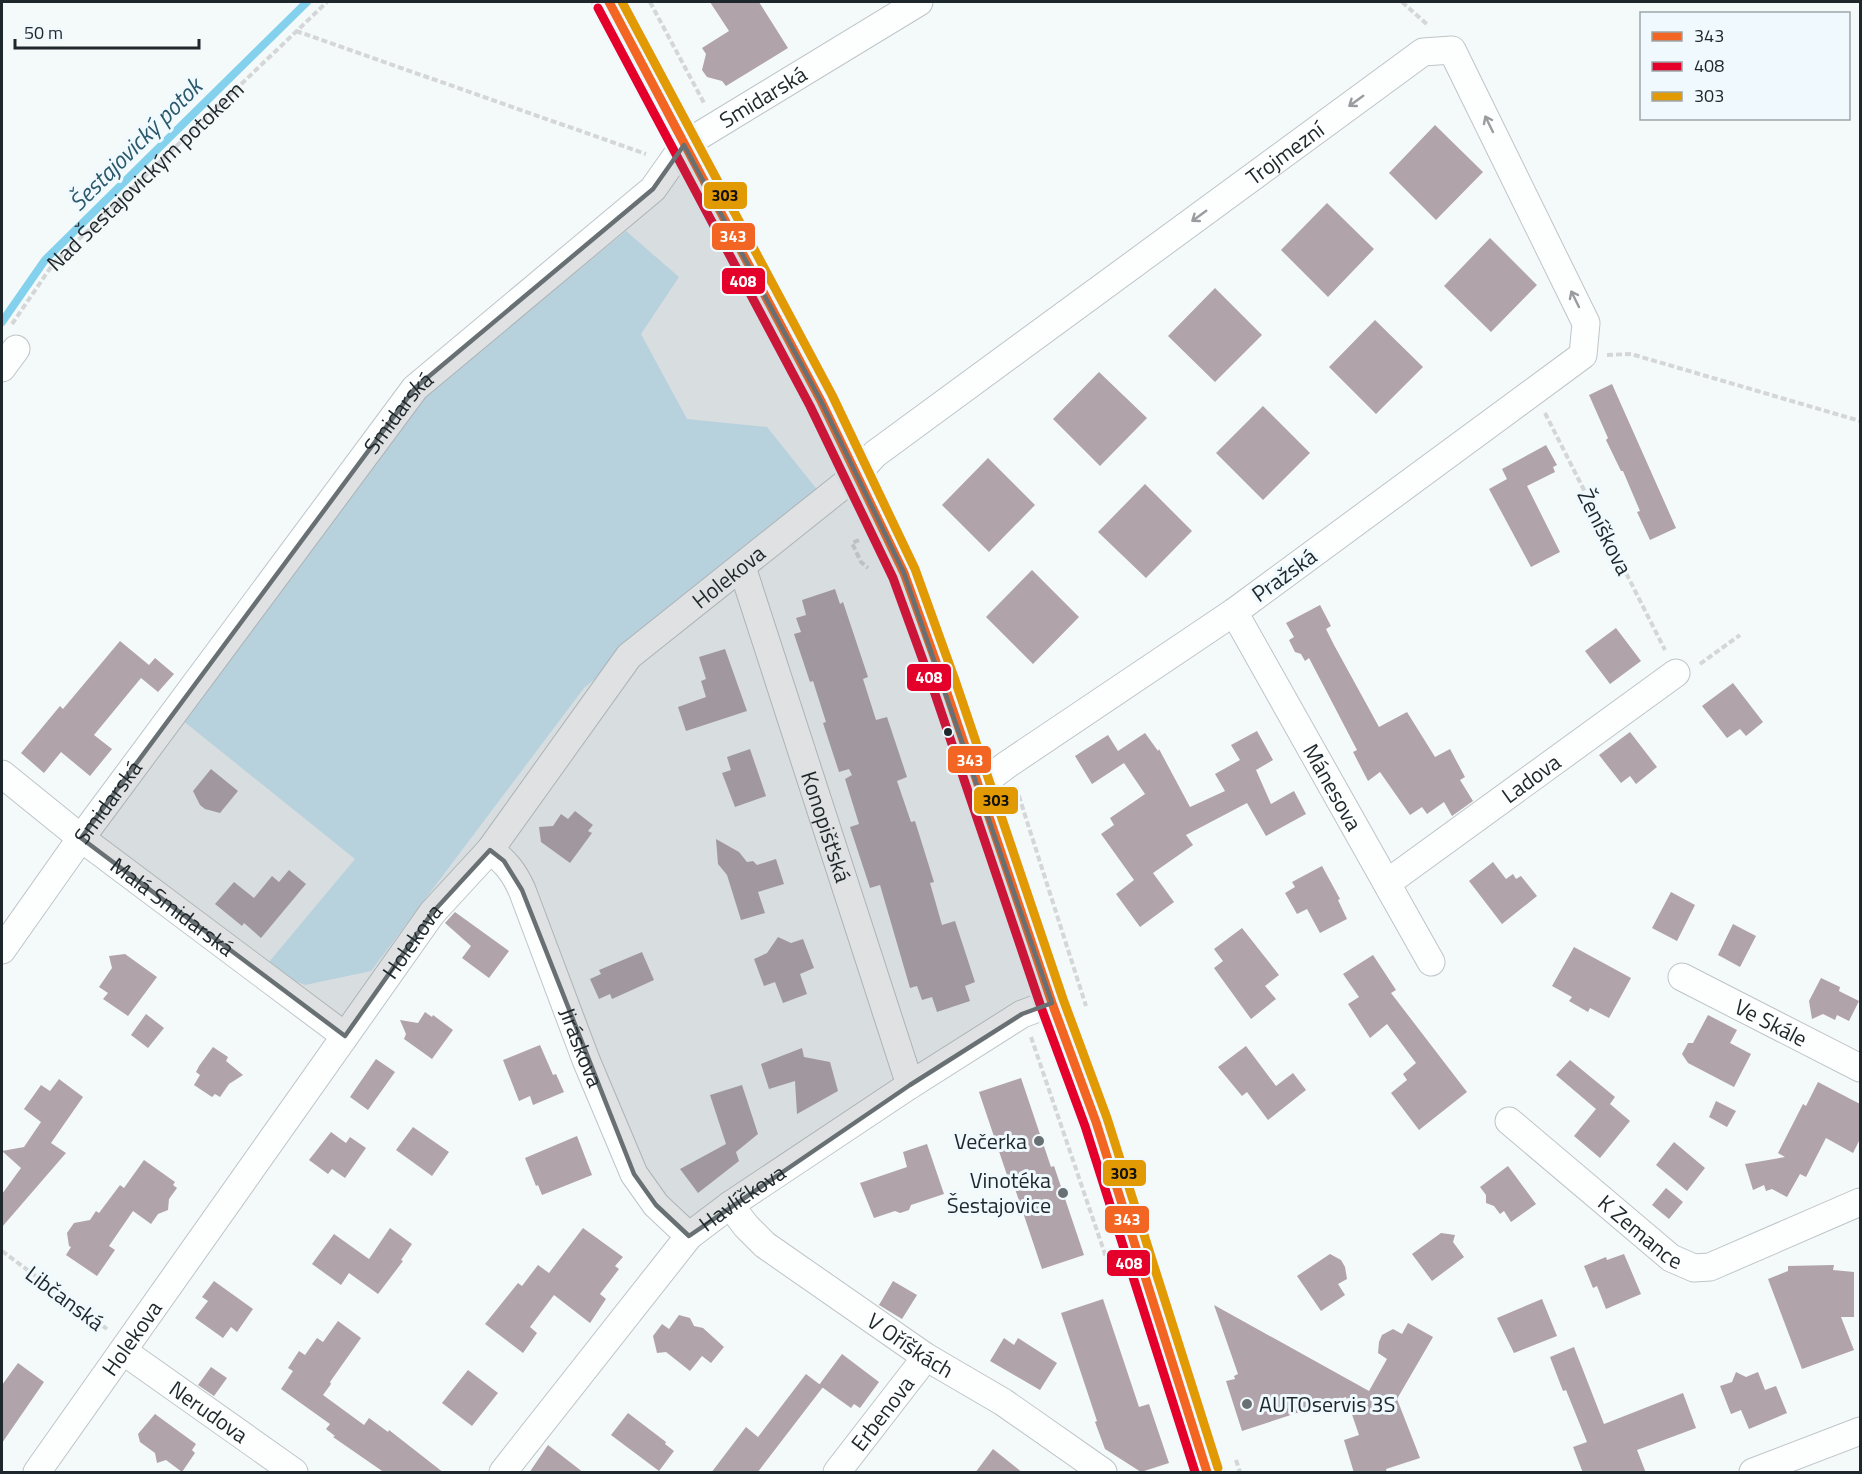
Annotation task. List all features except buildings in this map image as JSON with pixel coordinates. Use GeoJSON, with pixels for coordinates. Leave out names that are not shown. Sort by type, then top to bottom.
{"type":"FeatureCollection","features":[{"type":"Feature","properties":{"kind":"street"},"geometry":{"type":"LineString","coordinates":[[609,2],[678,154],[821,401],[904,573],[1095,1122],[1207,1473]]}},
{"type":"Feature","properties":{"kind":"street","name":"Smidarská"},"geometry":{"type":"LineString","coordinates":[[2,950],[81,838],[415,388],[653,189],[678,154],[919,2]]}},
{"type":"Feature","properties":{"kind":"street","name":"Trojmezní"},"geometry":{"type":"LineString","coordinates":[[856,475],[875,454],[1423,52],[1452,50],[1586,323],[1583,355]]}},
{"type":"Feature","properties":{"kind":"street","name":"Pražská"},"geometry":{"type":"LineString","coordinates":[[978,786],[1234,612],[1583,355]]}},
{"type":"Feature","properties":{"kind":"street","name":"Holekova"},"geometry":{"type":"LineString","coordinates":[[37,1473],[432,913],[490,850],[629,656],[856,475]]}},
{"type":"Feature","properties":{"kind":"street","name":"Konopišťská"},"geometry":{"type":"LineString","coordinates":[[742,567],[910,1085]]}},
{"type":"Feature","properties":{"kind":"street","name":"Mánesova"},"geometry":{"type":"LineString","coordinates":[[1234,612],[1431,962]]}},
{"type":"Feature","properties":{"kind":"street","name":"Ladova"},"geometry":{"type":"LineString","coordinates":[[1387,883],[1676,673]]}},
{"type":"Feature","properties":{"kind":"street","name":"Malá Smidarská"},"geometry":{"type":"LineString","coordinates":[[2,774],[81,838],[345,1036]]}},
{"type":"Feature","properties":{"kind":"street","name":"Jiráskova"},"geometry":{"type":"LineString","coordinates":[[490,850],[514,873],[522,890],[586,1060],[634,1174],[643,1190],[656,1205],[689,1236]]}},
{"type":"Feature","properties":{"kind":"street","name":"Ve Skále"},"geometry":{"type":"LineString","coordinates":[[1682,977],[1860,1068]]}},
{"type":"Feature","properties":{"kind":"street","name":"Havlíčkova"},"geometry":{"type":"LineString","coordinates":[[503,1473],[689,1236],[730,1205],[910,1085],[1022,1014],[1052,1003]]}},
{"type":"Feature","properties":{"kind":"street","name":"K Zemance"},"geometry":{"type":"LineString","coordinates":[[1509,1121],[1671,1258],[1694,1268],[1710,1267],[1860,1202]]}},
{"type":"Feature","properties":{"kind":"street","name":"V Oříškách"},"geometry":{"type":"LineString","coordinates":[[730,1205],[759,1240],[926,1357],[1004,1402],[1100,1470]]}},
{"type":"Feature","properties":{"kind":"street","name":"Nerudova"},"geometry":{"type":"LineString","coordinates":[[123,1351],[294,1473]]}},
{"type":"Feature","properties":{"kind":"street","name":"Erbenova"},"geometry":{"type":"LineString","coordinates":[[837,1473],[926,1357]]}},
{"type":"Feature","properties":{"kind":"street"},"geometry":{"type":"LineString","coordinates":[[1753,1473],[1860,1431]]}},
{"type":"Feature","properties":{"kind":"path","name":"Nad Šestajovickým potokem"},"geometry":{"type":"LineString","coordinates":[[9,358],[9,327],[53,264],[327,2]]}},
{"type":"Feature","properties":{"kind":"path"},"geometry":{"type":"LineString","coordinates":[[296,31],[678,154]]}},
{"type":"Feature","properties":{"kind":"path"},"geometry":{"type":"LineString","coordinates":[[1583,355],[1631,354],[1860,420]]}},
{"type":"Feature","properties":{"kind":"path","name":"Ženíškova"},"geometry":{"type":"LineString","coordinates":[[1534,391],[1676,673]]}},
{"type":"Feature","properties":{"kind":"path"},"geometry":{"type":"LineString","coordinates":[[1676,673],[1686,674],[1740,635]]}},
{"type":"Feature","properties":{"kind":"path"},"geometry":{"type":"LineString","coordinates":[[1028,1030],[1108,1264]]}},
{"type":"Feature","properties":{"kind":"path","name":"Libčanská"},"geometry":{"type":"LineString","coordinates":[[2,1251],[116,1336],[123,1351]]}},
{"type":"Feature","properties":{"kind":"highlighted area"},"geometry":{"type":"Polygon","coordinates":[[[684,145],[821,401],[904,573],[1052,1003],[1022,1014],[910,1085],[689,1236],[656,1205],[634,1174],[522,890],[504,861],[490,850],[432,913],[345,1036],[81,838],[415,388],[653,189],[684,145]]]}},
{"type":"Feature","properties":{"kind":"shaded area"},"geometry":{"type":"Polygon","coordinates":[[[626,231],[679,277],[641,334],[687,419],[767,427],[819,492],[584,688],[371,971],[305,985],[264,968],[355,859],[182,720],[413,407],[626,231]]]}},
{"type":"Feature","properties":{"kind":"waterway","name":"Šestajovický potok"},"geometry":{"type":"LineString","coordinates":[[2,322],[45,260],[307,2]]}},
{"type":"Feature","properties":{"kind":"transit line","name":"343"},"geometry":{"type":"LineString","coordinates":[[609,2],[821,401],[904,573],[1052,1003],[1096,1122],[1207,1472]]}},
{"type":"Feature","properties":{"kind":"transit line","name":"303"},"geometry":{"type":"LineString","coordinates":[[622,2],[832,395],[915,569],[1063,999],[1107,1118],[1218,1468]]}},
{"type":"Feature","properties":{"kind":"transit line","name":"408"},"geometry":{"type":"LineString","coordinates":[[598,8],[810,406],[893,578],[933,688],[1041,1007],[1085,1126],[1195,1472]]}},
{"type":"Feature","properties":{"kind":"place","name":"Večerka"},"geometry":{"type":"Point","coordinates":[1039,1141]}},
{"type":"Feature","properties":{"kind":"place","name":"Vinotéka Šestajovice"},"geometry":{"type":"Point","coordinates":[1063,1193]}},
{"type":"Feature","properties":{"kind":"place","name":"AUTOservis 3S"},"geometry":{"type":"Point","coordinates":[1247,1404]}}]}
